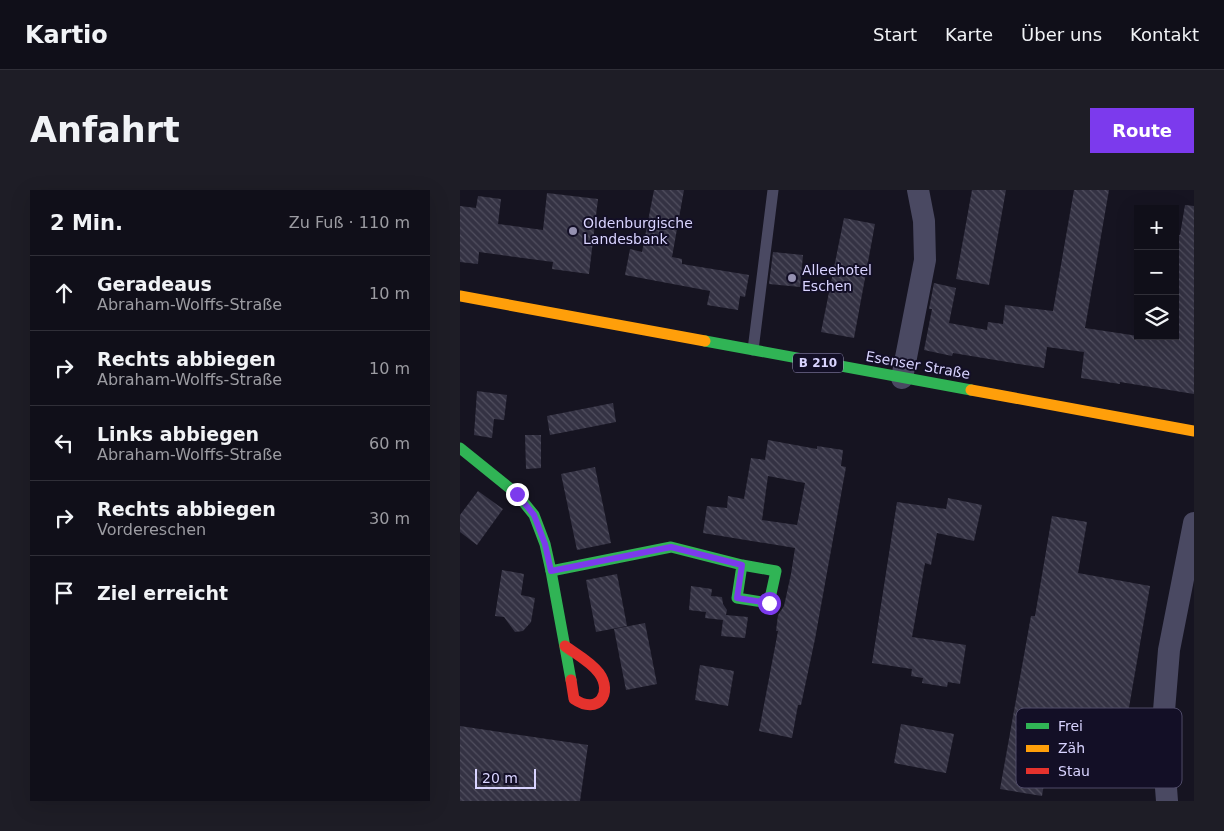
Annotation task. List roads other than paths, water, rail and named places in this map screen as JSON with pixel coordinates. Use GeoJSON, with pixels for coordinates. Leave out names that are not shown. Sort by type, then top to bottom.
{"type":"FeatureCollection","features":[{"type":"Feature","properties":{"kind":"main road","name":"Esenser Straße"},"geometry":{"type":"LineString","coordinates":[[460,296],[1194,431]]}},
{"type":"Feature","properties":{"kind":"main road"},"geometry":{"type":"LineString","coordinates":[[460,448],[517,494],[534,515],[545,544],[551,571],[574,699],[581,705],[590,708],[598,704],[603,696],[600,674],[565,646]]}},
{"type":"Feature","properties":{"kind":"main road"},"geometry":{"type":"LineString","coordinates":[[551,571],[671,547],[742,565]]}},
{"type":"Feature","properties":{"kind":"street"},"geometry":{"type":"LineString","coordinates":[[902,378],[925,260],[924,221],[918,190]]}},
{"type":"Feature","properties":{"kind":"street"},"geometry":{"type":"LineString","coordinates":[[1164,708],[1169,650],[1186,603],[1194,523]]}},
{"type":"Feature","properties":{"kind":"street"},"geometry":{"type":"LineString","coordinates":[[1166,788],[1167,801]]}},
{"type":"Feature","properties":{"kind":"lane"},"geometry":{"type":"LineString","coordinates":[[752,350],[773,190]]}},
{"type":"Feature","properties":{"kind":"place","name":"Oldenburgische Landesbank"},"geometry":{"type":"Point","coordinates":[573,231]}},
{"type":"Feature","properties":{"kind":"place","name":"Alleehotel Eschen"},"geometry":{"type":"Point","coordinates":[792,278]}}]}
